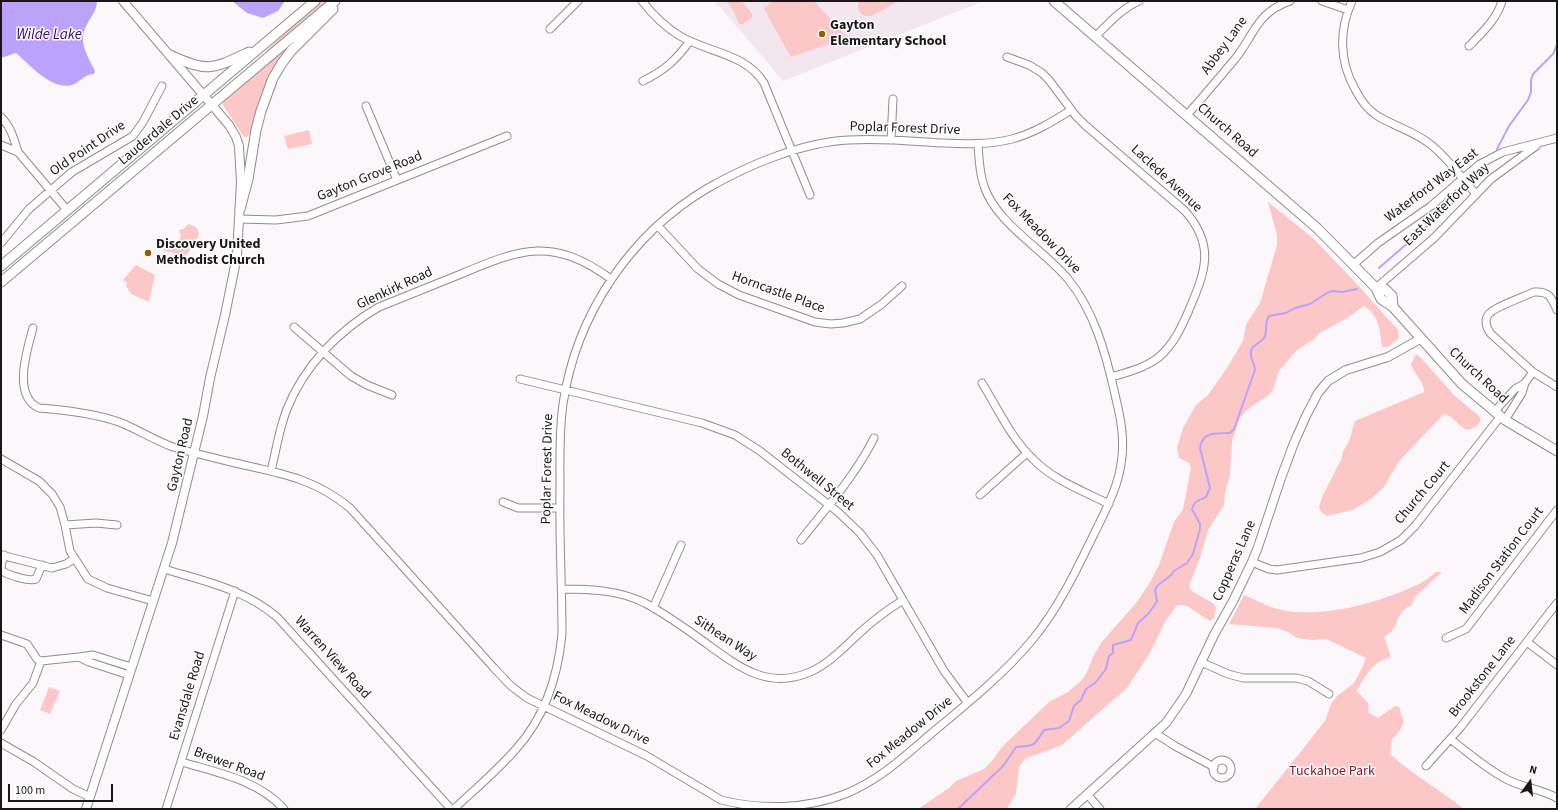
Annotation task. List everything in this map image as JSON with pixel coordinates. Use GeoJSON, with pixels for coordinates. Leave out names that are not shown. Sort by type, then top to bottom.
{"type":"FeatureCollection","features":[{"type":"Feature","properties":{"kind":"main road","name":"Lauderdale Drive"},"geometry":{"type":"LineString","coordinates":[[1,266],[315,1]]}},
{"type":"Feature","properties":{"kind":"main road","name":"Lauderdale Drive"},"geometry":{"type":"LineString","coordinates":[[1,282],[335,1]]}},
{"type":"Feature","properties":{"kind":"main road"},"geometry":{"type":"LineString","coordinates":[[240,209],[248,179],[256,130],[261,111],[274,78],[282,63],[291,51],[340,1]]}},
{"type":"Feature","properties":{"kind":"main road","name":"Church Road"},"geometry":{"type":"LineString","coordinates":[[1054,1],[1317,228],[1376,288],[1385,289],[1392,296],[1392,307],[1462,384],[1500,416],[1557,451]]}},
{"type":"Feature","properties":{"kind":"main road"},"geometry":{"type":"LineString","coordinates":[[170,55],[194,65],[214,66],[227,63],[260,48]]}},
{"type":"Feature","properties":{"kind":"street","name":"Gayton Road"},"geometry":{"type":"LineString","coordinates":[[86,809],[180,518],[237,256],[240,209],[241,172],[238,146],[233,130],[204,94],[123,1]]}},
{"type":"Feature","properties":{"kind":"street"},"geometry":{"type":"LineString","coordinates":[[550,29],[578,1]]}},
{"type":"Feature","properties":{"kind":"street"},"geometry":{"type":"LineString","coordinates":[[642,1],[666,27],[690,41],[743,62],[757,73],[764,83],[810,195]]}},
{"type":"Feature","properties":{"kind":"street"},"geometry":{"type":"LineString","coordinates":[[1096,37],[1114,18],[1125,9],[1139,1]]}},
{"type":"Feature","properties":{"kind":"street","name":"Abbey Lane"},"geometry":{"type":"LineString","coordinates":[[1187,115],[1237,56],[1254,27],[1264,15],[1280,5],[1290,1]]}},
{"type":"Feature","properties":{"kind":"street"},"geometry":{"type":"LineString","coordinates":[[1322,1],[1348,10]]}},
{"type":"Feature","properties":{"kind":"street"},"geometry":{"type":"LineString","coordinates":[[1352,1],[1345,19],[1342,40],[1344,60],[1350,80],[1361,99],[1376,115],[1432,145],[1476,194]]}},
{"type":"Feature","properties":{"kind":"street"},"geometry":{"type":"LineString","coordinates":[[1469,46],[1491,22],[1502,1]]}},
{"type":"Feature","properties":{"kind":"street"},"geometry":{"type":"LineString","coordinates":[[642,81],[666,69],[678,57],[690,41]]}},
{"type":"Feature","properties":{"kind":"street","name":"Laclede Avenue"},"geometry":{"type":"LineString","coordinates":[[1007,57],[1029,65],[1042,73],[1071,110],[1085,125],[1185,211],[1196,224],[1204,245],[1205,261],[1203,275],[1180,331],[1173,342],[1159,356],[1144,366],[1111,377]]}},
{"type":"Feature","properties":{"kind":"street","name":"Old Point Drive"},"geometry":{"type":"LineString","coordinates":[[1,243],[29,209],[72,172],[133,136],[143,122],[162,86]]}},
{"type":"Feature","properties":{"kind":"street"},"geometry":{"type":"LineString","coordinates":[[891,140],[893,99]]}},
{"type":"Feature","properties":{"kind":"street"},"geometry":{"type":"LineString","coordinates":[[366,106],[397,180]]}},
{"type":"Feature","properties":{"kind":"street","name":"Poplar Forest Drive"},"geometry":{"type":"LineString","coordinates":[[453,809],[517,749],[534,726],[544,707],[553,684],[561,650],[562,634],[559,442],[565,390],[573,358],[587,324],[616,271],[639,244],[686,203],[721,181],[742,171],[806,147],[836,141],[869,139],[978,144],[1001,142],[1029,134],[1071,110]]}},
{"type":"Feature","properties":{"kind":"street"},"geometry":{"type":"LineString","coordinates":[[1,117],[12,131],[18,152],[67,210]]}},
{"type":"Feature","properties":{"kind":"street","name":"Gayton Grove Road"},"geometry":{"type":"LineString","coordinates":[[239,218],[276,220],[308,216],[507,136]]}},
{"type":"Feature","properties":{"kind":"street","name":"Waterford Way East"},"geometry":{"type":"LineString","coordinates":[[1354,264],[1378,243],[1431,206],[1480,164],[1506,150],[1557,138]]}},
{"type":"Feature","properties":{"kind":"street","name":"East Waterford Way"},"geometry":{"type":"LineString","coordinates":[[1376,288],[1434,238],[1476,194],[1503,170],[1540,143]]}},
{"type":"Feature","properties":{"kind":"street","name":"Fox Meadow Drive"},"geometry":{"type":"LineString","coordinates":[[33,328],[26,352],[24,377],[26,396],[33,406],[106,418],[133,429],[160,443],[271,471],[303,480],[317,486],[345,504],[501,676],[519,692],[544,707],[647,756],[721,800],[741,806],[766,808],[820,802],[841,796],[864,785],[888,770],[1003,671],[1026,647],[1059,602],[1109,504],[1120,474],[1123,443],[1120,415],[1102,342],[1094,323],[1073,286],[1053,262],[1002,217],[990,200],[980,171],[978,144]]}},
{"type":"Feature","properties":{"kind":"street"},"geometry":{"type":"LineString","coordinates":[[1,145],[18,152]]}},
{"type":"Feature","properties":{"kind":"street","name":"Horncastle Place"},"geometry":{"type":"LineString","coordinates":[[658,226],[698,269],[718,284],[739,295],[815,322],[831,324],[844,323],[860,318],[882,304],[902,286]]}},
{"type":"Feature","properties":{"kind":"street","name":"Glenkirk Road"},"geometry":{"type":"LineString","coordinates":[[271,471],[283,421],[293,396],[307,372],[323,353],[350,326],[379,307],[511,254],[533,251],[560,253],[584,261],[611,279]]}},
{"type":"Feature","properties":{"kind":"street"},"geometry":{"type":"LineString","coordinates":[[1557,310],[1552,298],[1547,293],[1541,291],[1534,292],[1491,312],[1486,319],[1488,330],[1510,353],[1533,372],[1557,388]]}},
{"type":"Feature","properties":{"kind":"street"},"geometry":{"type":"LineString","coordinates":[[294,327],[351,376],[367,385],[392,395]]}},
{"type":"Feature","properties":{"kind":"street","name":"Copperas Lane"},"geometry":{"type":"LineString","coordinates":[[1071,809],[1166,723],[1186,694],[1214,635],[1252,562],[1294,443],[1318,393],[1328,381],[1346,370],[1388,357],[1420,339]]}},
{"type":"Feature","properties":{"kind":"street"},"geometry":{"type":"LineString","coordinates":[[1500,416],[1522,393],[1525,383],[1533,372]]}},
{"type":"Feature","properties":{"kind":"street","name":"Bothwell Street"},"geometry":{"type":"LineString","coordinates":[[520,379],[702,423],[724,430],[760,450],[853,525],[872,547],[944,671],[968,702]]}},
{"type":"Feature","properties":{"kind":"street"},"geometry":{"type":"LineString","coordinates":[[982,383],[1011,431],[1033,460],[1056,478],[1109,504]]}},
{"type":"Feature","properties":{"kind":"street"},"geometry":{"type":"LineString","coordinates":[[1500,416],[1515,389],[1525,383]]}},
{"type":"Feature","properties":{"kind":"street","name":"Church Court"},"geometry":{"type":"LineString","coordinates":[[1252,562],[1269,569],[1277,570],[1365,557],[1380,552],[1393,545],[1416,526],[1500,416]]}},
{"type":"Feature","properties":{"kind":"street"},"geometry":{"type":"LineString","coordinates":[[801,540],[854,473],[874,438]]}},
{"type":"Feature","properties":{"kind":"street"},"geometry":{"type":"LineString","coordinates":[[980,495],[1027,453]]}},
{"type":"Feature","properties":{"kind":"street"},"geometry":{"type":"LineString","coordinates":[[1,459],[39,481],[49,490],[60,507],[70,551],[88,579],[107,588],[153,601]]}},
{"type":"Feature","properties":{"kind":"street"},"geometry":{"type":"LineString","coordinates":[[503,502],[518,508],[560,508]]}},
{"type":"Feature","properties":{"kind":"street","name":"Madison Station Court"},"geometry":{"type":"LineString","coordinates":[[1446,638],[1466,629],[1557,510]]}},
{"type":"Feature","properties":{"kind":"street"},"geometry":{"type":"LineString","coordinates":[[65,525],[96,523],[117,525]]}},
{"type":"Feature","properties":{"kind":"street"},"geometry":{"type":"LineString","coordinates":[[653,608],[681,545]]}},
{"type":"Feature","properties":{"kind":"street"},"geometry":{"type":"LineString","coordinates":[[42,565],[38,577],[33,580],[8,574],[2,570],[1,566],[3,555],[42,565],[52,568],[66,564],[74,559]]}},
{"type":"Feature","properties":{"kind":"street","name":"Warren View Road"},"geometry":{"type":"LineString","coordinates":[[164,569],[235,591],[261,604],[284,624],[453,809]]}},
{"type":"Feature","properties":{"kind":"street","name":"Sithean Way"},"geometry":{"type":"LineString","coordinates":[[562,589],[588,589],[613,592],[628,597],[653,608],[749,672],[761,676],[781,678],[805,674],[818,668],[880,614],[903,600]]}},
{"type":"Feature","properties":{"kind":"street","name":"Evansdale Road"},"geometry":{"type":"LineString","coordinates":[[166,809],[235,591]]}},
{"type":"Feature","properties":{"kind":"street","name":"Brookstone Lane"},"geometry":{"type":"LineString","coordinates":[[1426,766],[1450,739],[1557,603]]}},
{"type":"Feature","properties":{"kind":"street"},"geometry":{"type":"LineString","coordinates":[[1,635],[27,644],[40,661],[79,657],[89,662],[130,671]]}},
{"type":"Feature","properties":{"kind":"street"},"geometry":{"type":"LineString","coordinates":[[1527,642],[1557,665]]}},
{"type":"Feature","properties":{"kind":"street"},"geometry":{"type":"LineString","coordinates":[[1,730],[16,704],[33,683],[40,661]]}},
{"type":"Feature","properties":{"kind":"street"},"geometry":{"type":"LineString","coordinates":[[1201,662],[1228,674],[1243,678],[1296,678],[1312,683],[1329,694]]}},
{"type":"Feature","properties":{"kind":"street"},"geometry":{"type":"LineString","coordinates":[[1155,733],[1175,746],[1214,767]]}},
{"type":"Feature","properties":{"kind":"street"},"geometry":{"type":"LineString","coordinates":[[1450,739],[1496,774],[1557,798]]}},
{"type":"Feature","properties":{"kind":"street"},"geometry":{"type":"LineString","coordinates":[[1,743],[34,762],[73,789],[90,797]]}},
{"type":"Feature","properties":{"kind":"street","name":"Brewer Road"},"geometry":{"type":"LineString","coordinates":[[182,762],[246,782],[258,788],[275,800],[284,809]]}},
{"type":"Feature","properties":{"kind":"street"},"geometry":{"type":"LineString","coordinates":[[1087,794],[1100,809]]}},
{"type":"Feature","properties":{"kind":"shaded area","name":"Gayton Elementary School"},"geometry":{"type":"Polygon","coordinates":[[[715,1],[984,1],[783,81],[715,1]]]}},
{"type":"Feature","properties":{"kind":"green space"},"geometry":{"type":"Polygon","coordinates":[[[321,1],[327,1],[265,53],[297,21],[321,1]]]}},
{"type":"Feature","properties":{"kind":"green space"},"geometry":{"type":"Polygon","coordinates":[[[726,1],[741,1],[752,13],[752,18],[743,24],[739,24],[733,10],[726,1]]]}},
{"type":"Feature","properties":{"kind":"green space"},"geometry":{"type":"Polygon","coordinates":[[[772,1],[814,1],[848,38],[791,57],[764,9],[772,1]]]}},
{"type":"Feature","properties":{"kind":"green space"},"geometry":{"type":"Polygon","coordinates":[[[861,1],[899,1],[871,16],[868,16],[863,15],[858,9],[858,3],[861,1]]]}},
{"type":"Feature","properties":{"kind":"green space"},"geometry":{"type":"Polygon","coordinates":[[[283,50],[284,52],[278,61],[251,133],[247,137],[244,137],[223,105],[224,99],[283,50]]]}},
{"type":"Feature","properties":{"kind":"green space"},"geometry":{"type":"Polygon","coordinates":[[[309,130],[312,144],[288,149],[284,136],[309,130]]]}},
{"type":"Feature","properties":{"kind":"green space"},"geometry":{"type":"Polygon","coordinates":[[[1268,202],[1313,238],[1398,330],[1399,338],[1388,347],[1382,347],[1380,330],[1376,319],[1364,306],[1347,318],[1320,333],[1313,340],[1296,351],[1279,371],[1273,390],[1270,394],[1247,410],[1240,418],[1232,441],[1230,475],[1224,505],[1208,530],[1200,558],[1189,586],[1192,591],[1214,604],[1216,608],[1214,618],[1210,621],[1187,606],[1177,605],[1165,622],[1150,653],[1127,688],[1062,745],[1025,759],[1019,767],[1016,793],[1007,809],[918,809],[949,788],[956,781],[984,769],[1002,747],[1049,702],[1068,692],[1081,681],[1101,643],[1136,603],[1149,584],[1159,565],[1174,522],[1183,509],[1191,468],[1189,463],[1179,458],[1177,448],[1183,428],[1196,405],[1208,395],[1227,368],[1243,341],[1246,325],[1260,303],[1277,245],[1277,235],[1268,202]]]}},
{"type":"Feature","properties":{"kind":"green space"},"geometry":{"type":"Polygon","coordinates":[[[188,224],[196,227],[199,233],[186,256],[163,251],[165,247],[177,244],[181,236],[179,230],[184,229],[188,224]]]}},
{"type":"Feature","properties":{"kind":"green space"},"geometry":{"type":"Polygon","coordinates":[[[136,265],[155,275],[149,302],[131,294],[126,286],[127,283],[123,280],[136,265]]]}},
{"type":"Feature","properties":{"kind":"green space"},"geometry":{"type":"Polygon","coordinates":[[[1416,354],[1455,396],[1479,416],[1481,419],[1479,423],[1469,430],[1462,427],[1448,415],[1444,414],[1400,460],[1384,487],[1371,499],[1353,510],[1327,516],[1321,512],[1319,507],[1323,495],[1341,460],[1343,451],[1349,442],[1355,421],[1424,392],[1423,385],[1411,364],[1416,354]]]}},
{"type":"Feature","properties":{"kind":"green space","name":"Tuckahoe Park"},"geometry":{"type":"Polygon","coordinates":[[[1436,572],[1442,572],[1415,597],[1411,606],[1401,613],[1392,631],[1384,637],[1391,657],[1379,662],[1370,670],[1357,691],[1368,703],[1369,713],[1378,718],[1395,706],[1399,707],[1404,722],[1399,732],[1392,739],[1390,754],[1408,769],[1464,809],[1255,809],[1325,721],[1331,704],[1337,696],[1354,683],[1366,658],[1326,639],[1311,640],[1297,638],[1288,632],[1276,628],[1229,624],[1244,595],[1270,607],[1287,611],[1320,612],[1337,610],[1372,602],[1404,591],[1421,583],[1436,572]]]}},
{"type":"Feature","properties":{"kind":"green space"},"geometry":{"type":"Polygon","coordinates":[[[49,687],[60,691],[50,714],[40,710],[49,687]]]}},
{"type":"Feature","properties":{"kind":"water","name":"Wilde Lake"},"geometry":{"type":"Polygon","coordinates":[[[1,1],[97,1],[96,9],[83,34],[84,47],[95,71],[94,74],[88,75],[75,84],[64,86],[57,84],[41,75],[16,53],[1,58],[1,1]]]}},
{"type":"Feature","properties":{"kind":"water"},"geometry":{"type":"Polygon","coordinates":[[[232,1],[285,1],[278,11],[263,18],[247,13],[232,1]]]}},
{"type":"Feature","properties":{"kind":"waterway"},"geometry":{"type":"LineString","coordinates":[[1497,149],[1509,126],[1528,100],[1531,92],[1531,80],[1533,74],[1553,54],[1557,45]]}},
{"type":"Feature","properties":{"kind":"waterway"},"geometry":{"type":"LineString","coordinates":[[1477,179],[1486,168]]}},
{"type":"Feature","properties":{"kind":"waterway"},"geometry":{"type":"LineString","coordinates":[[1379,268],[1447,209],[1461,194]]}},
{"type":"Feature","properties":{"kind":"waterway"},"geometry":{"type":"LineString","coordinates":[[958,809],[1004,765],[1016,747],[1031,745],[1036,742],[1044,730],[1059,728],[1069,721],[1074,706],[1081,700],[1086,689],[1095,683],[1106,669],[1109,656],[1113,653],[1113,645],[1131,640],[1138,623],[1149,613],[1157,601],[1155,590],[1157,586],[1174,571],[1187,563],[1193,554],[1200,524],[1192,509],[1195,502],[1206,497],[1210,488],[1200,448],[1201,443],[1210,434],[1230,433],[1234,429],[1255,370],[1251,352],[1253,347],[1264,338],[1269,316],[1286,313],[1295,308],[1310,304],[1332,291],[1342,292],[1357,289]]}},
{"type":"Feature","properties":{"kind":"place","name":"Gayton Elementary School"},"geometry":{"type":"Point","coordinates":[822,34]}},
{"type":"Feature","properties":{"kind":"place","name":"Discovery United Methodist Church"},"geometry":{"type":"Point","coordinates":[148,253]}}]}
